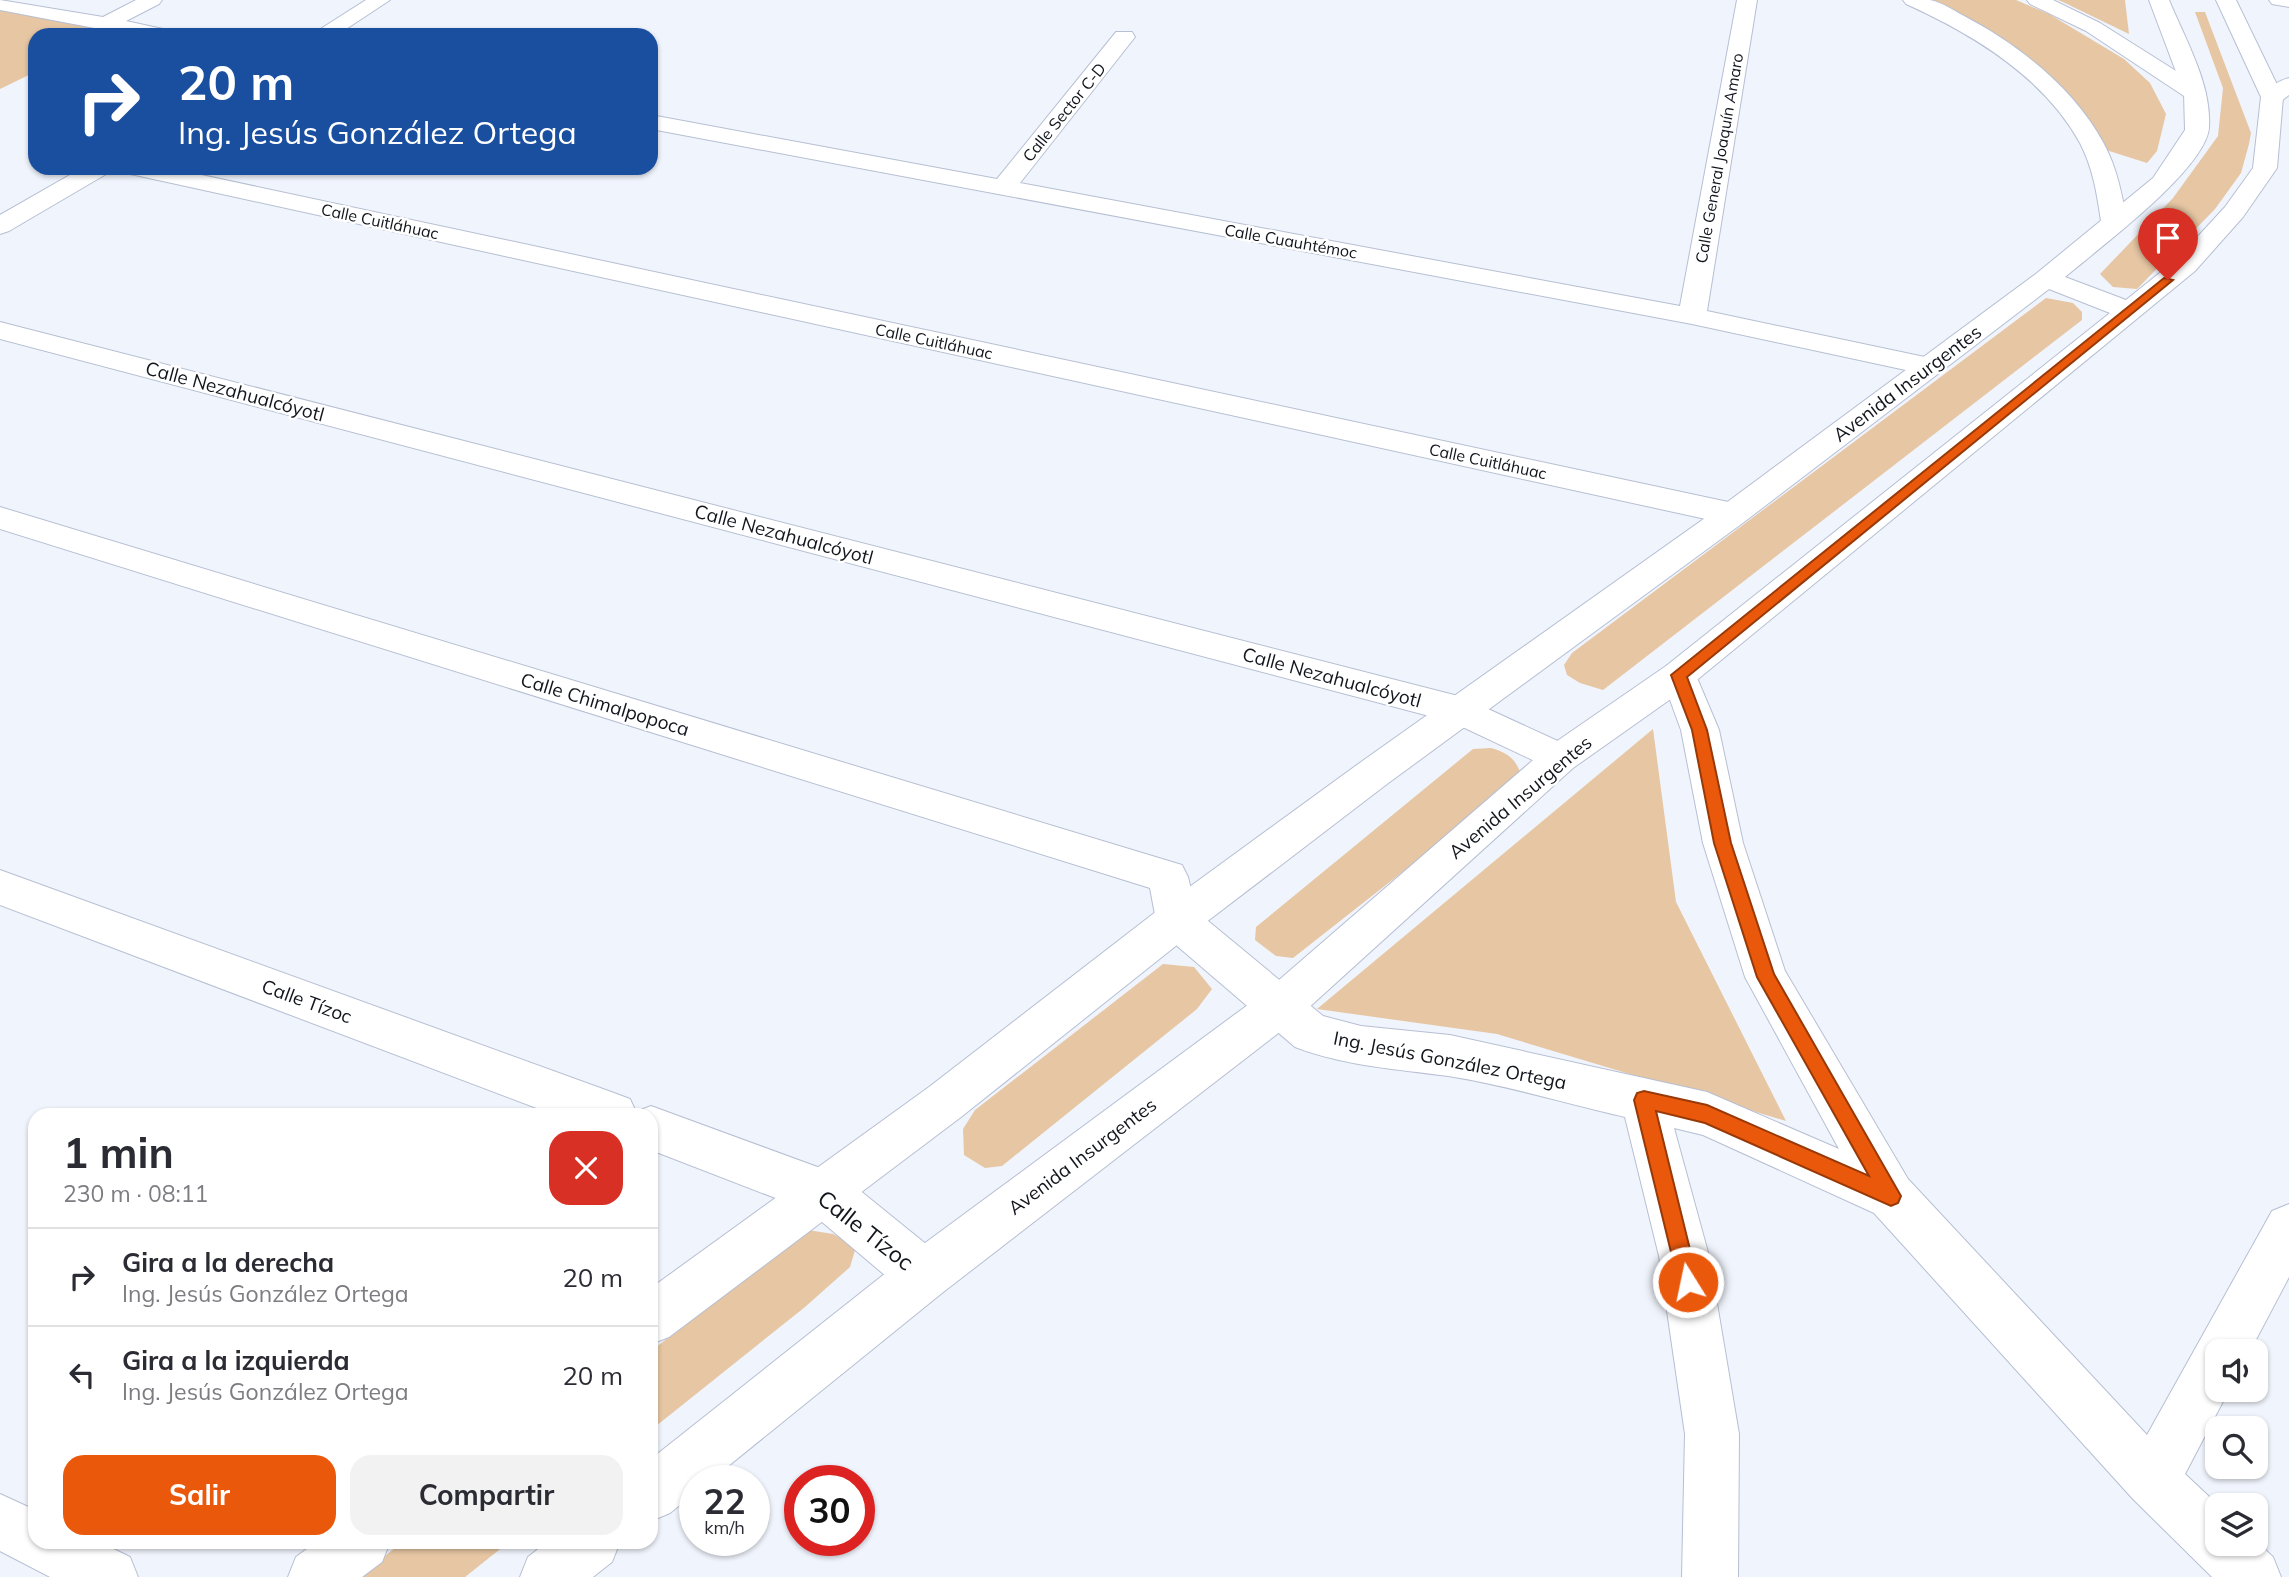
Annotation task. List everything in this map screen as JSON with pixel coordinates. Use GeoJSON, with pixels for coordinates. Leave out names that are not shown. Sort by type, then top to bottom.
{"type":"FeatureCollection","features":[{"type":"Feature","properties":{"kind":"street"},"geometry":{"type":"LineString","coordinates":[[105,24],[152,0]]}},
{"type":"Feature","properties":{"kind":"street"},"geometry":{"type":"LineString","coordinates":[[334,28],[380,0]]}},
{"type":"Feature","properties":{"kind":"street","name":"Calle General Joaquín Amaro"},"geometry":{"type":"LineString","coordinates":[[1692,316],[1747,0]]}},
{"type":"Feature","properties":{"kind":"street"},"geometry":{"type":"LineString","coordinates":[[1913,0],[1934,8],[1980,34],[2027,67],[2060,100],[2087,135],[2104,172],[2114,221]]}},
{"type":"Feature","properties":{"kind":"street"},"geometry":{"type":"LineString","coordinates":[[2037,0],[2093,27],[2195,93]]}},
{"type":"Feature","properties":{"kind":"street","name":"Avenida Insurgentes"},"geometry":{"type":"LineString","coordinates":[[658,1314],[825,1193],[1177,920],[1733,514],[2046,279],[2162,183],[2197,130],[2195,93],[2159,0]]}},
{"type":"Feature","properties":{"kind":"street","name":"Avenida Insurgentes"},"geometry":{"type":"LineString","coordinates":[[658,1488],[923,1275],[1279,1007],[1560,758],[1679,675],[2186,265],[2234,212],[2265,168],[2280,91],[2226,0]]}},
{"type":"Feature","properties":{"kind":"street"},"geometry":{"type":"LineString","coordinates":[[2279,0],[2289,1]]}},
{"type":"Feature","properties":{"kind":"street"},"geometry":{"type":"LineString","coordinates":[[0,4],[126,28]]}},
{"type":"Feature","properties":{"kind":"street","name":"Calle Sector C-D"},"geometry":{"type":"LineString","coordinates":[[1004,187],[1124,37]]}},
{"type":"Feature","properties":{"kind":"street","name":"Calle Cuauhtémoc"},"geometry":{"type":"LineString","coordinates":[[658,123],[1692,316],[1929,366]]}},
{"type":"Feature","properties":{"kind":"street"},"geometry":{"type":"LineString","coordinates":[[0,226],[87,175]]}},
{"type":"Feature","properties":{"kind":"street","name":"Calle Cuitláhuac"},"geometry":{"type":"LineString","coordinates":[[167,175],[1733,514]]}},
{"type":"Feature","properties":{"kind":"street"},"geometry":{"type":"LineString","coordinates":[[2046,279],[2132,311]]}},
{"type":"Feature","properties":{"kind":"street","name":"Calle Nezahualcóyotl"},"geometry":{"type":"LineString","coordinates":[[0,330],[1462,711],[1560,758]]}},
{"type":"Feature","properties":{"kind":"street","name":"Calle Chimalpopoca"},"geometry":{"type":"LineString","coordinates":[[0,518],[1168,877],[1177,920]]}},
{"type":"Feature","properties":{"kind":"street"},"geometry":{"type":"LineString","coordinates":[[1679,675],[1700,730],[1723,843],[1766,977],[1891,1196],[2152,1480],[2205,1531]]}},
{"type":"Feature","properties":{"kind":"street","name":"Calle Tízoc"},"geometry":{"type":"LineString","coordinates":[[0,887],[595,1108]]}},
{"type":"Feature","properties":{"kind":"street","name":"Ing. Jesús González Ortega"},"geometry":{"type":"LineString","coordinates":[[1177,920],[1311,1033],[1349,1043],[1450,1056],[1707,1114],[1891,1196]]}},
{"type":"Feature","properties":{"kind":"street"},"geometry":{"type":"LineString","coordinates":[[1644,1100],[1684,1256],[1712,1434],[1710,1577]]}},
{"type":"Feature","properties":{"kind":"street","name":"Calle Tízoc"},"geometry":{"type":"LineString","coordinates":[[658,1132],[825,1193],[923,1275]]}},
{"type":"Feature","properties":{"kind":"street"},"geometry":{"type":"LineString","coordinates":[[2229,1339],[2289,1228]]}},
{"type":"Feature","properties":{"kind":"street"},"geometry":{"type":"LineString","coordinates":[[2152,1480],[2205,1382]]}},
{"type":"Feature","properties":{"kind":"street"},"geometry":{"type":"LineString","coordinates":[[0,1522],[28,1536]]}},
{"type":"Feature","properties":{"kind":"street"},"geometry":{"type":"LineString","coordinates":[[54,1549],[110,1577]]}},
{"type":"Feature","properties":{"kind":"street"},"geometry":{"type":"LineString","coordinates":[[316,1577],[353,1549]]}},
{"type":"Feature","properties":{"kind":"street"},"geometry":{"type":"LineString","coordinates":[[548,1577],[583,1549]]}},
{"type":"Feature","properties":{"kind":"street"},"geometry":{"type":"LineString","coordinates":[[2231,1556],[2253,1577]]}},
{"type":"Feature","properties":{"kind":"shaded area"},"geometry":{"type":"Polygon","coordinates":[[[1924,0],[2016,0],[2049,14],[2124,59],[2150,83],[2166,114],[2157,151],[2147,163],[2106,150],[2028,61],[1924,0]]]}},
{"type":"Feature","properties":{"kind":"shaded area"},"geometry":{"type":"Polygon","coordinates":[[[2058,0],[2125,0],[2129,34],[2065,3],[2058,0]]]}},
{"type":"Feature","properties":{"kind":"shaded area"},"geometry":{"type":"Polygon","coordinates":[[[0,8],[101,28],[28,28],[28,75],[0,89],[0,8]]]}},
{"type":"Feature","properties":{"kind":"shaded area"},"geometry":{"type":"Polygon","coordinates":[[[2195,12],[2205,12],[2251,133],[2241,173],[2215,209],[2137,289],[2113,287],[2100,274],[2173,198],[2218,136],[2223,88],[2195,12]]]}},
{"type":"Feature","properties":{"kind":"shaded area"},"geometry":{"type":"Polygon","coordinates":[[[2046,298],[2073,303],[2082,312],[2082,320],[1603,690],[1580,683],[1567,675],[1564,665],[1572,653],[2046,298]]]}},
{"type":"Feature","properties":{"kind":"shaded area"},"geometry":{"type":"Polygon","coordinates":[[[1653,729],[1676,902],[1786,1121],[1497,1034],[1317,1009],[1653,729]]]}},
{"type":"Feature","properties":{"kind":"shaded area"},"geometry":{"type":"Polygon","coordinates":[[[1491,748],[1511,758],[1518,766],[1522,778],[1293,958],[1276,956],[1255,940],[1256,927],[1473,749],[1491,748]]]}},
{"type":"Feature","properties":{"kind":"shaded area"},"geometry":{"type":"Polygon","coordinates":[[[1163,964],[1194,967],[1212,989],[1197,1009],[1002,1166],[985,1168],[964,1155],[963,1129],[975,1110],[1163,964]]]}},
{"type":"Feature","properties":{"kind":"shaded area"},"geometry":{"type":"Polygon","coordinates":[[[808,1230],[833,1234],[856,1247],[850,1267],[805,1307],[658,1424],[658,1346],[808,1230]]]}},
{"type":"Feature","properties":{"kind":"shaded area"},"geometry":{"type":"Polygon","coordinates":[[[394,1549],[500,1549],[465,1577],[357,1577],[394,1549]]]}},
{"type":"Feature","properties":{"kind":"route"},"geometry":{"type":"LineString","coordinates":[[1688,1282],[1684,1256],[1644,1100],[1707,1114],[1891,1196],[1766,977],[1723,843],[1700,730],[1679,675],[2168,280]]}}]}
